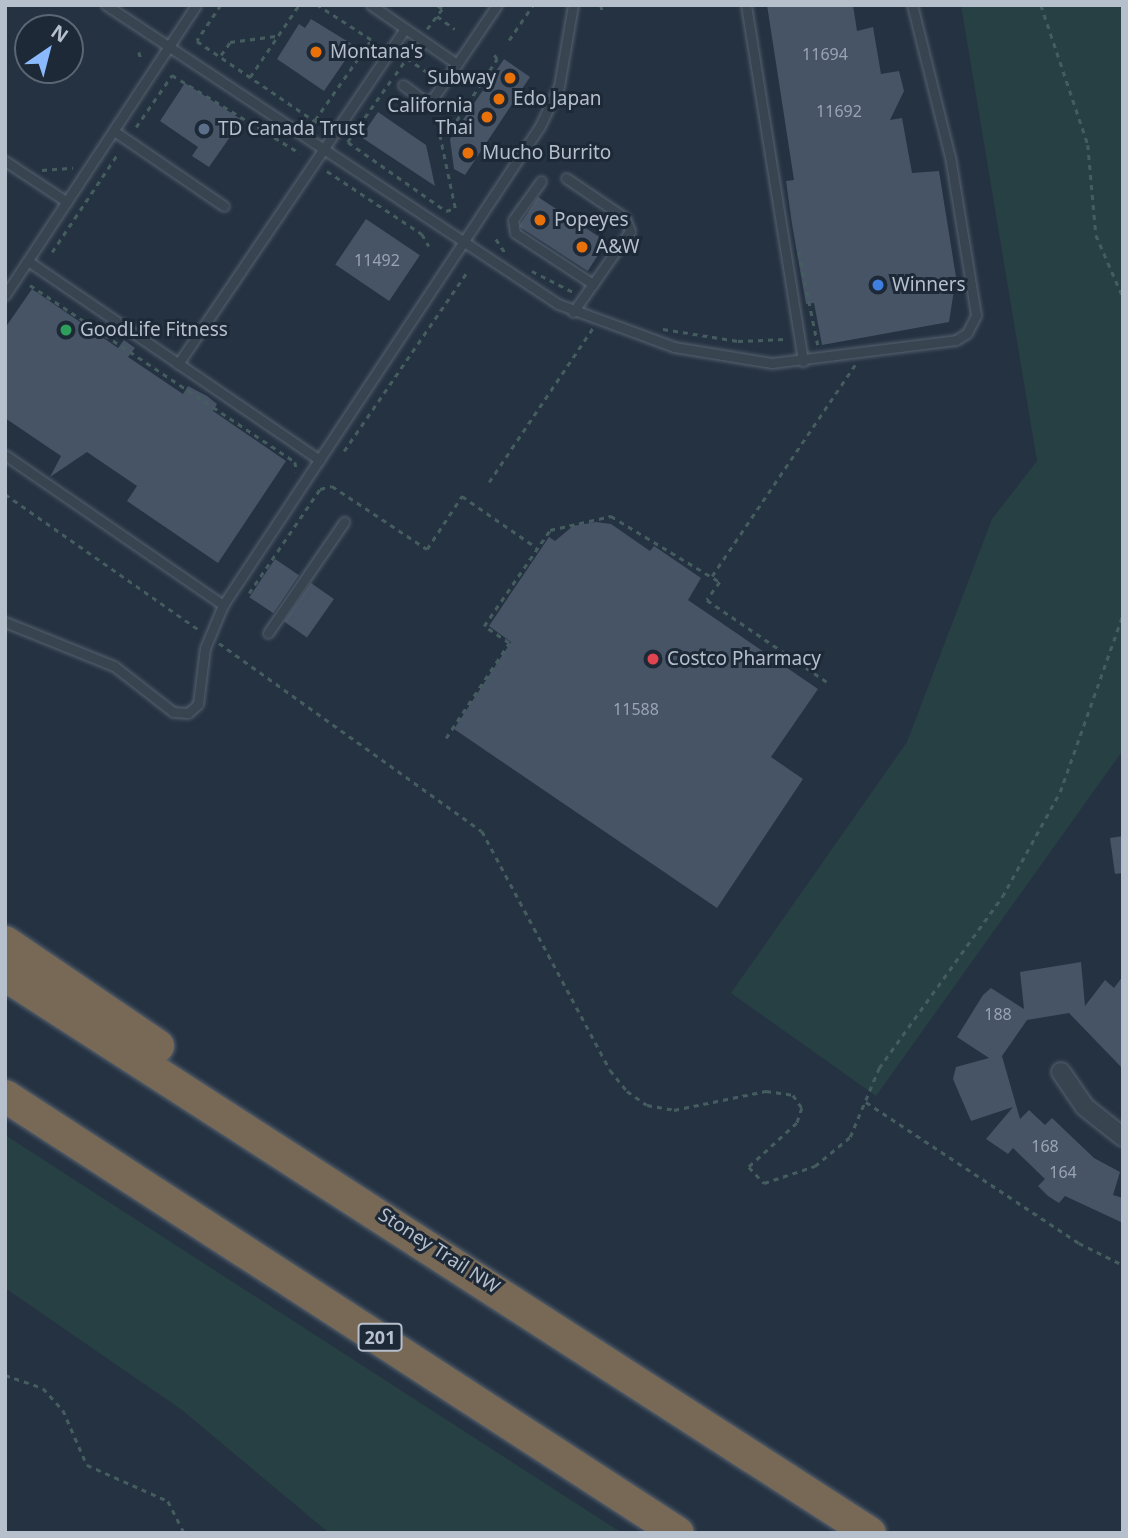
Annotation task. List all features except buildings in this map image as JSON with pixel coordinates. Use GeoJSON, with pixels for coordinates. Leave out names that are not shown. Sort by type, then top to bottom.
{"type":"FeatureCollection","features":[{"type":"Feature","properties":{"kind":"highway"},"geometry":{"type":"LineString","coordinates":[[5,942],[344,1167],[495,1287]]}},
{"type":"Feature","properties":{"kind":"highway","name":"Stoney Trail NW"},"geometry":{"type":"LineString","coordinates":[[5,975],[495,1287],[870,1533]]}},
{"type":"Feature","properties":{"kind":"highway","name":"201"},"geometry":{"type":"LineString","coordinates":[[5,1096],[678,1533]]}},
{"type":"Feature","properties":{"kind":"highway"},"geometry":{"type":"LineString","coordinates":[[5,1112],[44,1136],[81,1144]]}},
{"type":"Feature","properties":{"kind":"street"},"geometry":{"type":"LineString","coordinates":[[1061,1072],[1085,1107],[1123,1137]]}},
{"type":"Feature","properties":{"kind":"lane"},"geometry":{"type":"LineString","coordinates":[[106,5],[460,243],[573,312],[721,358],[803,361],[956,340],[976,315],[950,157],[912,5]]}},
{"type":"Feature","properties":{"kind":"lane"},"geometry":{"type":"LineString","coordinates":[[5,295],[196,5]]}},
{"type":"Feature","properties":{"kind":"lane"},"geometry":{"type":"LineString","coordinates":[[371,5],[457,64]]}},
{"type":"Feature","properties":{"kind":"lane"},"geometry":{"type":"LineString","coordinates":[[403,85],[429,104],[497,5]]}},
{"type":"Feature","properties":{"kind":"lane"},"geometry":{"type":"LineString","coordinates":[[5,621],[114,666],[173,712],[188,713],[198,704],[210,638],[223,605],[540,125],[559,86],[573,5]]}},
{"type":"Feature","properties":{"kind":"lane"},"geometry":{"type":"LineString","coordinates":[[746,5],[803,361]]}},
{"type":"Feature","properties":{"kind":"lane"},"geometry":{"type":"LineString","coordinates":[[178,364],[405,29]]}},
{"type":"Feature","properties":{"kind":"lane"},"geometry":{"type":"LineString","coordinates":[[114,131],[224,206]]}},
{"type":"Feature","properties":{"kind":"lane"},"geometry":{"type":"LineString","coordinates":[[5,161],[67,202]]}},
{"type":"Feature","properties":{"kind":"lane"},"geometry":{"type":"LineString","coordinates":[[566,178],[625,218],[630,231],[573,312]]}},
{"type":"Feature","properties":{"kind":"lane"},"geometry":{"type":"LineString","coordinates":[[541,181],[513,220],[515,233],[593,284]]}},
{"type":"Feature","properties":{"kind":"lane"},"geometry":{"type":"LineString","coordinates":[[28,261],[320,460]]}},
{"type":"Feature","properties":{"kind":"lane"},"geometry":{"type":"LineString","coordinates":[[5,455],[223,605]]}},
{"type":"Feature","properties":{"kind":"lane"},"geometry":{"type":"LineString","coordinates":[[268,634],[344,522]]}},
{"type":"Feature","properties":{"kind":"path"},"geometry":{"type":"LineString","coordinates":[[221,5],[197,41],[319,124]]}},
{"type":"Feature","properties":{"kind":"path"},"geometry":{"type":"LineString","coordinates":[[250,77],[299,5]]}},
{"type":"Feature","properties":{"kind":"path"},"geometry":{"type":"LineString","coordinates":[[314,121],[370,40],[317,5]]}},
{"type":"Feature","properties":{"kind":"path"},"geometry":{"type":"LineString","coordinates":[[436,5],[442,9]]}},
{"type":"Feature","properties":{"kind":"path"},"geometry":{"type":"LineString","coordinates":[[426,30],[446,5]]}},
{"type":"Feature","properties":{"kind":"path"},"geometry":{"type":"LineString","coordinates":[[509,40],[533,5]]}},
{"type":"Feature","properties":{"kind":"path"},"geometry":{"type":"LineString","coordinates":[[1041,5],[1088,145],[1096,235],[1123,297]]}},
{"type":"Feature","properties":{"kind":"path"},"geometry":{"type":"LineString","coordinates":[[437,16],[456,29]]}},
{"type":"Feature","properties":{"kind":"path"},"geometry":{"type":"LineString","coordinates":[[220,57],[230,42],[276,36]]}},
{"type":"Feature","properties":{"kind":"path"},"geometry":{"type":"LineString","coordinates":[[415,47],[348,142],[446,211],[455,208],[438,127]]}},
{"type":"Feature","properties":{"kind":"path"},"geometry":{"type":"LineString","coordinates":[[139,52],[144,68]]}},
{"type":"Feature","properties":{"kind":"path"},"geometry":{"type":"LineString","coordinates":[[438,134],[451,129],[498,59],[494,55]]}},
{"type":"Feature","properties":{"kind":"path"},"geometry":{"type":"LineString","coordinates":[[407,58],[427,72]]}},
{"type":"Feature","properties":{"kind":"path"},"geometry":{"type":"LineString","coordinates":[[136,127],[172,75],[300,153]]}},
{"type":"Feature","properties":{"kind":"path"},"geometry":{"type":"LineString","coordinates":[[52,252],[119,152]]}},
{"type":"Feature","properties":{"kind":"path"},"geometry":{"type":"LineString","coordinates":[[30,163],[56,172],[77,167]]}},
{"type":"Feature","properties":{"kind":"path"},"geometry":{"type":"LineString","coordinates":[[327,171],[422,234],[429,246]]}},
{"type":"Feature","properties":{"kind":"path"},"geometry":{"type":"LineString","coordinates":[[496,239],[511,257]]}},
{"type":"Feature","properties":{"kind":"path"},"geometry":{"type":"LineString","coordinates":[[798,244],[818,345]]}},
{"type":"Feature","properties":{"kind":"path"},"geometry":{"type":"LineString","coordinates":[[527,268],[583,297]]}},
{"type":"Feature","properties":{"kind":"path"},"geometry":{"type":"LineString","coordinates":[[344,451],[467,272]]}},
{"type":"Feature","properties":{"kind":"path"},"geometry":{"type":"LineString","coordinates":[[30,285],[295,462],[294,479]]}},
{"type":"Feature","properties":{"kind":"path"},"geometry":{"type":"LineString","coordinates":[[653,327],[738,341],[785,339]]}},
{"type":"Feature","properties":{"kind":"path"},"geometry":{"type":"LineString","coordinates":[[489,482],[593,328]]}},
{"type":"Feature","properties":{"kind":"path"},"geometry":{"type":"LineString","coordinates":[[712,576],[855,365]]}},
{"type":"Feature","properties":{"kind":"path"},"geometry":{"type":"LineString","coordinates":[[5,494],[482,831],[610,1070],[638,1100],[674,1110],[766,1091],[793,1095],[802,1108],[797,1123],[749,1167],[764,1184],[835,1152],[866,1102],[878,1068],[969,948],[1045,826],[1123,614]]}},
{"type":"Feature","properties":{"kind":"path"},"geometry":{"type":"LineString","coordinates":[[427,548],[462,496],[537,548]]}},
{"type":"Feature","properties":{"kind":"path"},"geometry":{"type":"LineString","coordinates":[[446,738],[509,643],[484,626],[550,530],[611,516],[720,582],[707,600],[830,684]]}},
{"type":"Feature","properties":{"kind":"path"},"geometry":{"type":"LineString","coordinates":[[866,1102],[1079,1243],[1123,1265]]}},
{"type":"Feature","properties":{"kind":"path"},"geometry":{"type":"LineString","coordinates":[[5,1375],[43,1388],[63,1410],[87,1465],[168,1501],[184,1533]]}},
{"type":"Feature","properties":{"kind":"green space"},"geometry":{"type":"Polygon","coordinates":[[[961,5],[1123,5],[1123,750],[876,1096],[731,993],[907,742],[992,519],[1037,461],[961,5]]]}},
{"type":"Feature","properties":{"kind":"green space"},"geometry":{"type":"Polygon","coordinates":[[[5,1135],[622,1533],[329,1533],[182,1410],[5,1288],[5,1135]]]}},
{"type":"Feature","properties":{"kind":"place","name":"Montana's"},"geometry":{"type":"Point","coordinates":[316,52]}},
{"type":"Feature","properties":{"kind":"place","name":"Subway"},"geometry":{"type":"Point","coordinates":[510,78]}},
{"type":"Feature","properties":{"kind":"place","name":"Edo Japan"},"geometry":{"type":"Point","coordinates":[499,99]}},
{"type":"Feature","properties":{"kind":"place","name":"California Thai"},"geometry":{"type":"Point","coordinates":[487,117]}},
{"type":"Feature","properties":{"kind":"place","name":"TD Canada Trust"},"geometry":{"type":"Point","coordinates":[204,129]}},
{"type":"Feature","properties":{"kind":"place","name":"Mucho Burrito"},"geometry":{"type":"Point","coordinates":[468,153]}},
{"type":"Feature","properties":{"kind":"place","name":"Popeyes"},"geometry":{"type":"Point","coordinates":[540,220]}},
{"type":"Feature","properties":{"kind":"place","name":"A&W"},"geometry":{"type":"Point","coordinates":[582,247]}},
{"type":"Feature","properties":{"kind":"place","name":"Winners"},"geometry":{"type":"Point","coordinates":[878,285]}},
{"type":"Feature","properties":{"kind":"place","name":"GoodLife Fitness"},"geometry":{"type":"Point","coordinates":[66,330]}},
{"type":"Feature","properties":{"kind":"place","name":"Costco Pharmacy"},"geometry":{"type":"Point","coordinates":[653,659]}}]}
